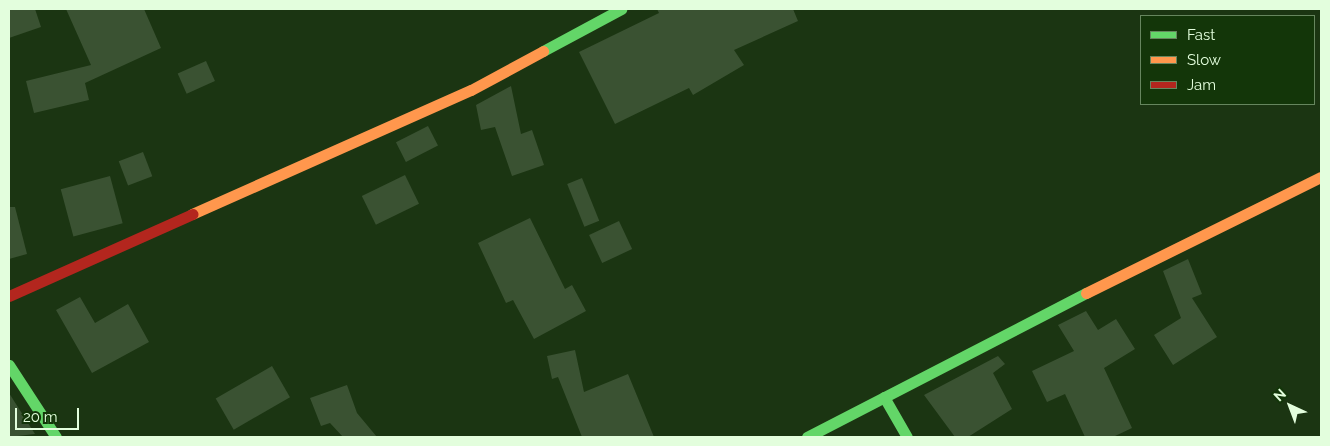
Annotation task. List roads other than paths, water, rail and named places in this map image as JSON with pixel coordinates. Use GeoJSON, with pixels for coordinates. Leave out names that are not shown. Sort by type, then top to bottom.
{"type":"FeatureCollection","features":[{"type":"Feature","properties":{"kind":"street"},"geometry":{"type":"LineString","coordinates":[[9,296],[471,90],[621,9]]}},
{"type":"Feature","properties":{"kind":"street"},"geometry":{"type":"LineString","coordinates":[[807,437],[1321,177]]}},
{"type":"Feature","properties":{"kind":"street"},"geometry":{"type":"LineString","coordinates":[[9,365],[56,437]]}},
{"type":"Feature","properties":{"kind":"street"},"geometry":{"type":"LineString","coordinates":[[884,397],[907,437]]}}]}
